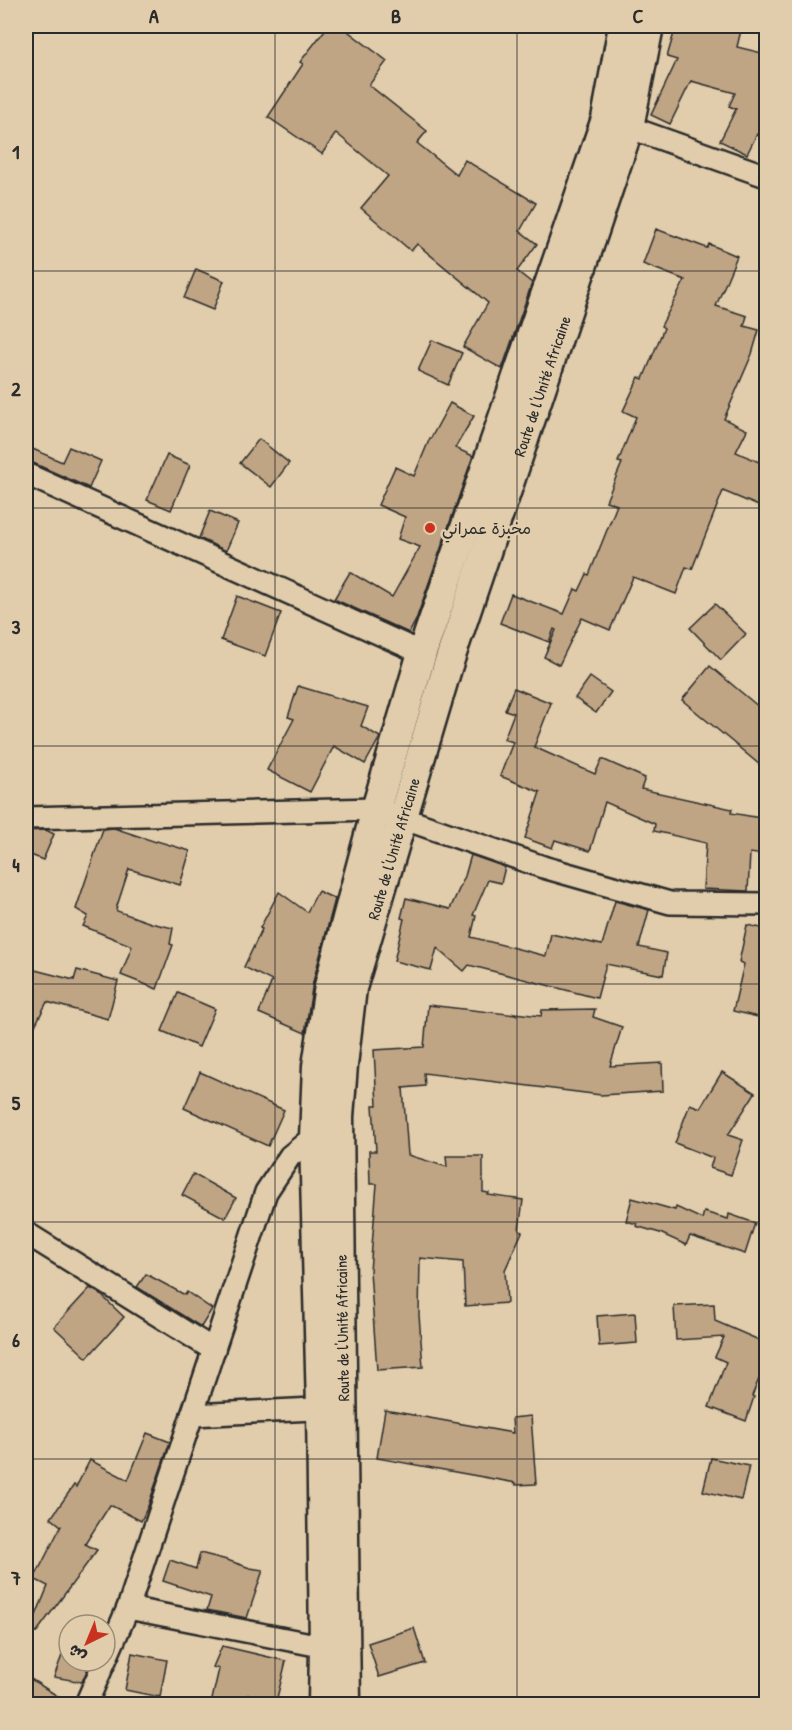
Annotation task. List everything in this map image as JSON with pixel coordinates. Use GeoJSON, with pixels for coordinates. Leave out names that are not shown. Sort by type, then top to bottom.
{"type":"FeatureCollection","features":[{"type":"Feature","properties":{"kind":"main road","name":"Route de l'Unité Africaine"},"geometry":{"type":"LineString","coordinates":[[332,1408],[314,1137],[330,1066],[352,988],[422,653],[617,123],[622,26]]}},
{"type":"Feature","properties":{"kind":"main road","name":"Route de l'Unité Africaine"},"geometry":{"type":"LineString","coordinates":[[389,813],[448,665],[649,26]]}},
{"type":"Feature","properties":{"kind":"main road","name":"Route de l'Unité Africaine"},"geometry":{"type":"LineString","coordinates":[[330,1066],[339,1117],[332,1408],[335,1649],[346,1704]]}},
{"type":"Feature","properties":{"kind":"main road","name":"Route de l'Unité Africaine"},"geometry":{"type":"LineString","coordinates":[[322,1704],[335,1649]]}},
{"type":"Feature","properties":{"kind":"street"},"geometry":{"type":"LineString","coordinates":[[617,123],[766,176]]}},
{"type":"Feature","properties":{"kind":"street"},"geometry":{"type":"LineString","coordinates":[[26,474],[422,653]]}},
{"type":"Feature","properties":{"kind":"street"},"geometry":{"type":"LineString","coordinates":[[26,818],[389,813],[543,867],[670,903],[766,904]]}},
{"type":"Feature","properties":{"kind":"street"},"geometry":{"type":"LineString","coordinates":[[86,1704],[128,1608],[266,1192],[290,1156],[339,1117]]}},
{"type":"Feature","properties":{"kind":"street"},"geometry":{"type":"LineString","coordinates":[[26,1233],[214,1350]]}},
{"type":"Feature","properties":{"kind":"street"},"geometry":{"type":"LineString","coordinates":[[192,1415],[332,1408]]}},
{"type":"Feature","properties":{"kind":"street"},"geometry":{"type":"LineString","coordinates":[[128,1608],[335,1649]]}},
{"type":"Feature","properties":{"kind":"building"},"geometry":{"type":"Polygon","coordinates":[[[328,26],[341,26],[387,61],[369,85],[427,131],[417,143],[457,175],[465,160],[536,203],[520,231],[537,244],[517,271],[532,283],[502,369],[463,347],[488,303],[417,244],[411,251],[361,208],[388,176],[336,133],[322,154],[268,117],[303,64],[300,62],[328,26]]]}},
{"type":"Feature","properties":{"kind":"building"},"geometry":{"type":"Polygon","coordinates":[[[676,26],[742,26],[737,47],[766,54],[766,143],[757,134],[747,154],[720,141],[736,109],[729,106],[735,93],[691,81],[670,124],[651,115],[677,60],[667,57],[676,26]]]}},
{"type":"Feature","properties":{"kind":"building"},"geometry":{"type":"Polygon","coordinates":[[[656,229],[707,248],[709,244],[737,256],[716,306],[747,316],[744,326],[759,330],[752,354],[724,419],[747,430],[736,452],[766,465],[766,509],[723,491],[692,569],[686,567],[676,594],[633,577],[610,630],[582,618],[559,665],[544,657],[556,630],[554,629],[549,642],[500,623],[511,594],[564,614],[575,589],[579,591],[587,574],[589,575],[617,505],[606,501],[622,463],[618,462],[636,417],[623,411],[639,377],[643,379],[664,328],[661,326],[685,280],[643,264],[656,229]]]}},
{"type":"Feature","properties":{"kind":"building"},"geometry":{"type":"Polygon","coordinates":[[[196,269],[224,281],[213,310],[184,298],[196,269]]]}},
{"type":"Feature","properties":{"kind":"building"},"geometry":{"type":"Polygon","coordinates":[[[432,340],[462,353],[448,385],[418,371],[432,340]]]}},
{"type":"Feature","properties":{"kind":"building"},"geometry":{"type":"Polygon","coordinates":[[[450,403],[474,416],[455,448],[473,456],[416,620],[409,633],[334,599],[350,572],[392,597],[420,547],[398,539],[405,517],[378,505],[395,467],[414,476],[430,438],[450,403]]]}},
{"type":"Feature","properties":{"kind":"building"},"geometry":{"type":"Polygon","coordinates":[[[259,439],[289,463],[271,487],[240,463],[259,439]]]}},
{"type":"Feature","properties":{"kind":"building"},"geometry":{"type":"Polygon","coordinates":[[[26,446],[62,462],[69,447],[101,461],[89,488],[26,461],[26,446]]]}},
{"type":"Feature","properties":{"kind":"building"},"geometry":{"type":"Polygon","coordinates":[[[167,455],[190,465],[171,510],[147,500],[167,455]]]}},
{"type":"Feature","properties":{"kind":"building"},"geometry":{"type":"Polygon","coordinates":[[[210,511],[238,523],[226,551],[199,538],[210,511]]]}},
{"type":"Feature","properties":{"kind":"building"},"geometry":{"type":"Polygon","coordinates":[[[237,596],[281,613],[265,656],[221,640],[237,596]]]}},
{"type":"Feature","properties":{"kind":"building"},"geometry":{"type":"Polygon","coordinates":[[[715,604],[746,634],[721,660],[690,628],[715,604]]]}},
{"type":"Feature","properties":{"kind":"building"},"geometry":{"type":"Polygon","coordinates":[[[710,666],[766,713],[766,770],[682,700],[710,666]]]}},
{"type":"Feature","properties":{"kind":"building"},"geometry":{"type":"Polygon","coordinates":[[[590,677],[611,692],[596,713],[575,698],[590,677]]]}},
{"type":"Feature","properties":{"kind":"building"},"geometry":{"type":"Polygon","coordinates":[[[298,686],[368,707],[361,726],[380,737],[365,764],[334,746],[310,792],[267,770],[294,719],[288,717],[298,686]]]}},
{"type":"Feature","properties":{"kind":"building"},"geometry":{"type":"Polygon","coordinates":[[[514,688],[551,703],[534,747],[595,774],[602,759],[645,778],[641,789],[732,809],[731,813],[766,819],[764,855],[750,853],[748,891],[703,889],[706,843],[654,831],[655,824],[605,802],[590,851],[555,840],[552,848],[525,838],[540,792],[500,776],[513,742],[504,739],[514,713],[505,710],[514,688]]]}},
{"type":"Feature","properties":{"kind":"building"},"geometry":{"type":"Polygon","coordinates":[[[114,828],[190,851],[180,885],[129,869],[116,909],[151,923],[173,928],[170,944],[173,945],[157,989],[121,975],[132,946],[83,926],[88,916],[76,909],[103,829],[114,828]]]}},
{"type":"Feature","properties":{"kind":"building"},"geometry":{"type":"Polygon","coordinates":[[[46,830],[54,834],[43,860],[26,853],[26,831],[46,830]]]}},
{"type":"Feature","properties":{"kind":"building"},"geometry":{"type":"Polygon","coordinates":[[[471,855],[505,867],[501,883],[488,880],[473,915],[476,916],[471,937],[546,956],[551,934],[602,945],[615,901],[649,910],[639,947],[667,953],[663,975],[606,964],[597,998],[469,965],[464,971],[437,948],[431,970],[394,961],[404,919],[401,918],[406,898],[450,909],[465,876],[471,855]]]}},
{"type":"Feature","properties":{"kind":"building"},"geometry":{"type":"Polygon","coordinates":[[[318,891],[335,899],[313,982],[305,1033],[259,1013],[272,981],[244,967],[262,929],[260,928],[279,892],[307,912],[318,891]]]}},
{"type":"Feature","properties":{"kind":"building"},"geometry":{"type":"Polygon","coordinates":[[[747,925],[766,929],[766,1019],[733,1011],[744,964],[739,962],[747,925]]]}},
{"type":"Feature","properties":{"kind":"building"},"geometry":{"type":"Polygon","coordinates":[[[31,969],[74,980],[77,970],[118,981],[108,1019],[47,1002],[26,1043],[26,993],[31,969]]]}},
{"type":"Feature","properties":{"kind":"building"},"geometry":{"type":"Polygon","coordinates":[[[178,993],[215,1009],[199,1047],[162,1031],[178,993]]]}},
{"type":"Feature","properties":{"kind":"building"},"geometry":{"type":"Polygon","coordinates":[[[428,1005],[541,1016],[542,1010],[595,1009],[593,1017],[622,1027],[610,1066],[662,1063],[663,1091],[601,1095],[424,1073],[425,1086],[403,1088],[408,1155],[447,1167],[446,1156],[483,1156],[483,1192],[489,1193],[488,1195],[523,1200],[519,1230],[522,1232],[505,1270],[507,1303],[465,1306],[463,1262],[420,1258],[419,1315],[423,1367],[377,1370],[370,1271],[377,1184],[370,1184],[369,1151],[376,1151],[373,1105],[377,1105],[374,1050],[424,1047],[428,1005]]]}},
{"type":"Feature","properties":{"kind":"building"},"geometry":{"type":"Polygon","coordinates":[[[200,1072],[284,1110],[268,1146],[184,1108],[200,1072]]]}},
{"type":"Feature","properties":{"kind":"building"},"geometry":{"type":"Polygon","coordinates":[[[722,1072],[755,1093],[728,1135],[743,1140],[731,1175],[710,1168],[713,1158],[675,1143],[690,1104],[700,1108],[722,1072]]]}},
{"type":"Feature","properties":{"kind":"building"},"geometry":{"type":"Polygon","coordinates":[[[193,1174],[236,1198],[225,1218],[182,1195],[193,1174]]]}},
{"type":"Feature","properties":{"kind":"building"},"geometry":{"type":"Polygon","coordinates":[[[632,1198],[675,1210],[676,1207],[702,1219],[704,1212],[728,1219],[729,1214],[755,1223],[745,1254],[690,1236],[686,1245],[660,1233],[636,1226],[637,1224],[626,1221],[632,1198]]]}},
{"type":"Feature","properties":{"kind":"building"},"geometry":{"type":"Polygon","coordinates":[[[146,1274],[185,1295],[187,1292],[212,1309],[201,1327],[137,1287],[146,1274]]]}},
{"type":"Feature","properties":{"kind":"building"},"geometry":{"type":"Polygon","coordinates":[[[90,1288],[99,1293],[124,1317],[87,1358],[54,1327],[90,1288]]]}},
{"type":"Feature","properties":{"kind":"building"},"geometry":{"type":"Polygon","coordinates":[[[714,1304],[715,1321],[766,1343],[766,1362],[752,1396],[754,1397],[746,1421],[709,1407],[726,1362],[715,1357],[724,1337],[676,1340],[674,1306],[714,1304]]]}},
{"type":"Feature","properties":{"kind":"building"},"geometry":{"type":"Polygon","coordinates":[[[635,1313],[637,1343],[599,1346],[597,1316],[635,1313]]]}},
{"type":"Feature","properties":{"kind":"building"},"geometry":{"type":"Polygon","coordinates":[[[385,1410],[513,1433],[512,1418],[531,1416],[536,1484],[516,1485],[516,1483],[377,1458],[385,1410]]]}},
{"type":"Feature","properties":{"kind":"building"},"geometry":{"type":"Polygon","coordinates":[[[147,1433],[170,1442],[141,1521],[110,1505],[85,1544],[97,1550],[36,1633],[30,1630],[48,1586],[34,1579],[61,1526],[51,1518],[74,1485],[76,1487],[90,1460],[128,1480],[147,1433]]]}},
{"type":"Feature","properties":{"kind":"building"},"geometry":{"type":"Polygon","coordinates":[[[711,1458],[749,1466],[741,1500],[703,1491],[711,1458]]]}},
{"type":"Feature","properties":{"kind":"building"},"geometry":{"type":"Polygon","coordinates":[[[200,1553],[263,1570],[247,1618],[207,1610],[211,1597],[163,1581],[170,1560],[196,1569],[200,1553]]]}},
{"type":"Feature","properties":{"kind":"building"},"geometry":{"type":"Polygon","coordinates":[[[414,1628],[425,1663],[379,1677],[368,1643],[414,1628]]]}},
{"type":"Feature","properties":{"kind":"building"},"geometry":{"type":"Polygon","coordinates":[[[222,1646],[286,1661],[276,1702],[248,1695],[246,1704],[211,1704],[219,1669],[213,1667],[222,1646]]]}},
{"type":"Feature","properties":{"kind":"building"},"geometry":{"type":"Polygon","coordinates":[[[132,1653],[167,1660],[160,1697],[125,1690],[132,1653]]]}},
{"type":"Feature","properties":{"kind":"building"},"geometry":{"type":"Polygon","coordinates":[[[57,1669],[57,1673],[86,1673],[82,1682],[54,1677],[57,1669]]]}},
{"type":"Feature","properties":{"kind":"building"},"geometry":{"type":"Polygon","coordinates":[[[26,1676],[70,1704],[26,1704],[26,1676]]]}},
{"type":"Feature","properties":{"kind":"place","name":"مخبزة عمراني"},"geometry":{"type":"Point","coordinates":[430,528]}}]}
